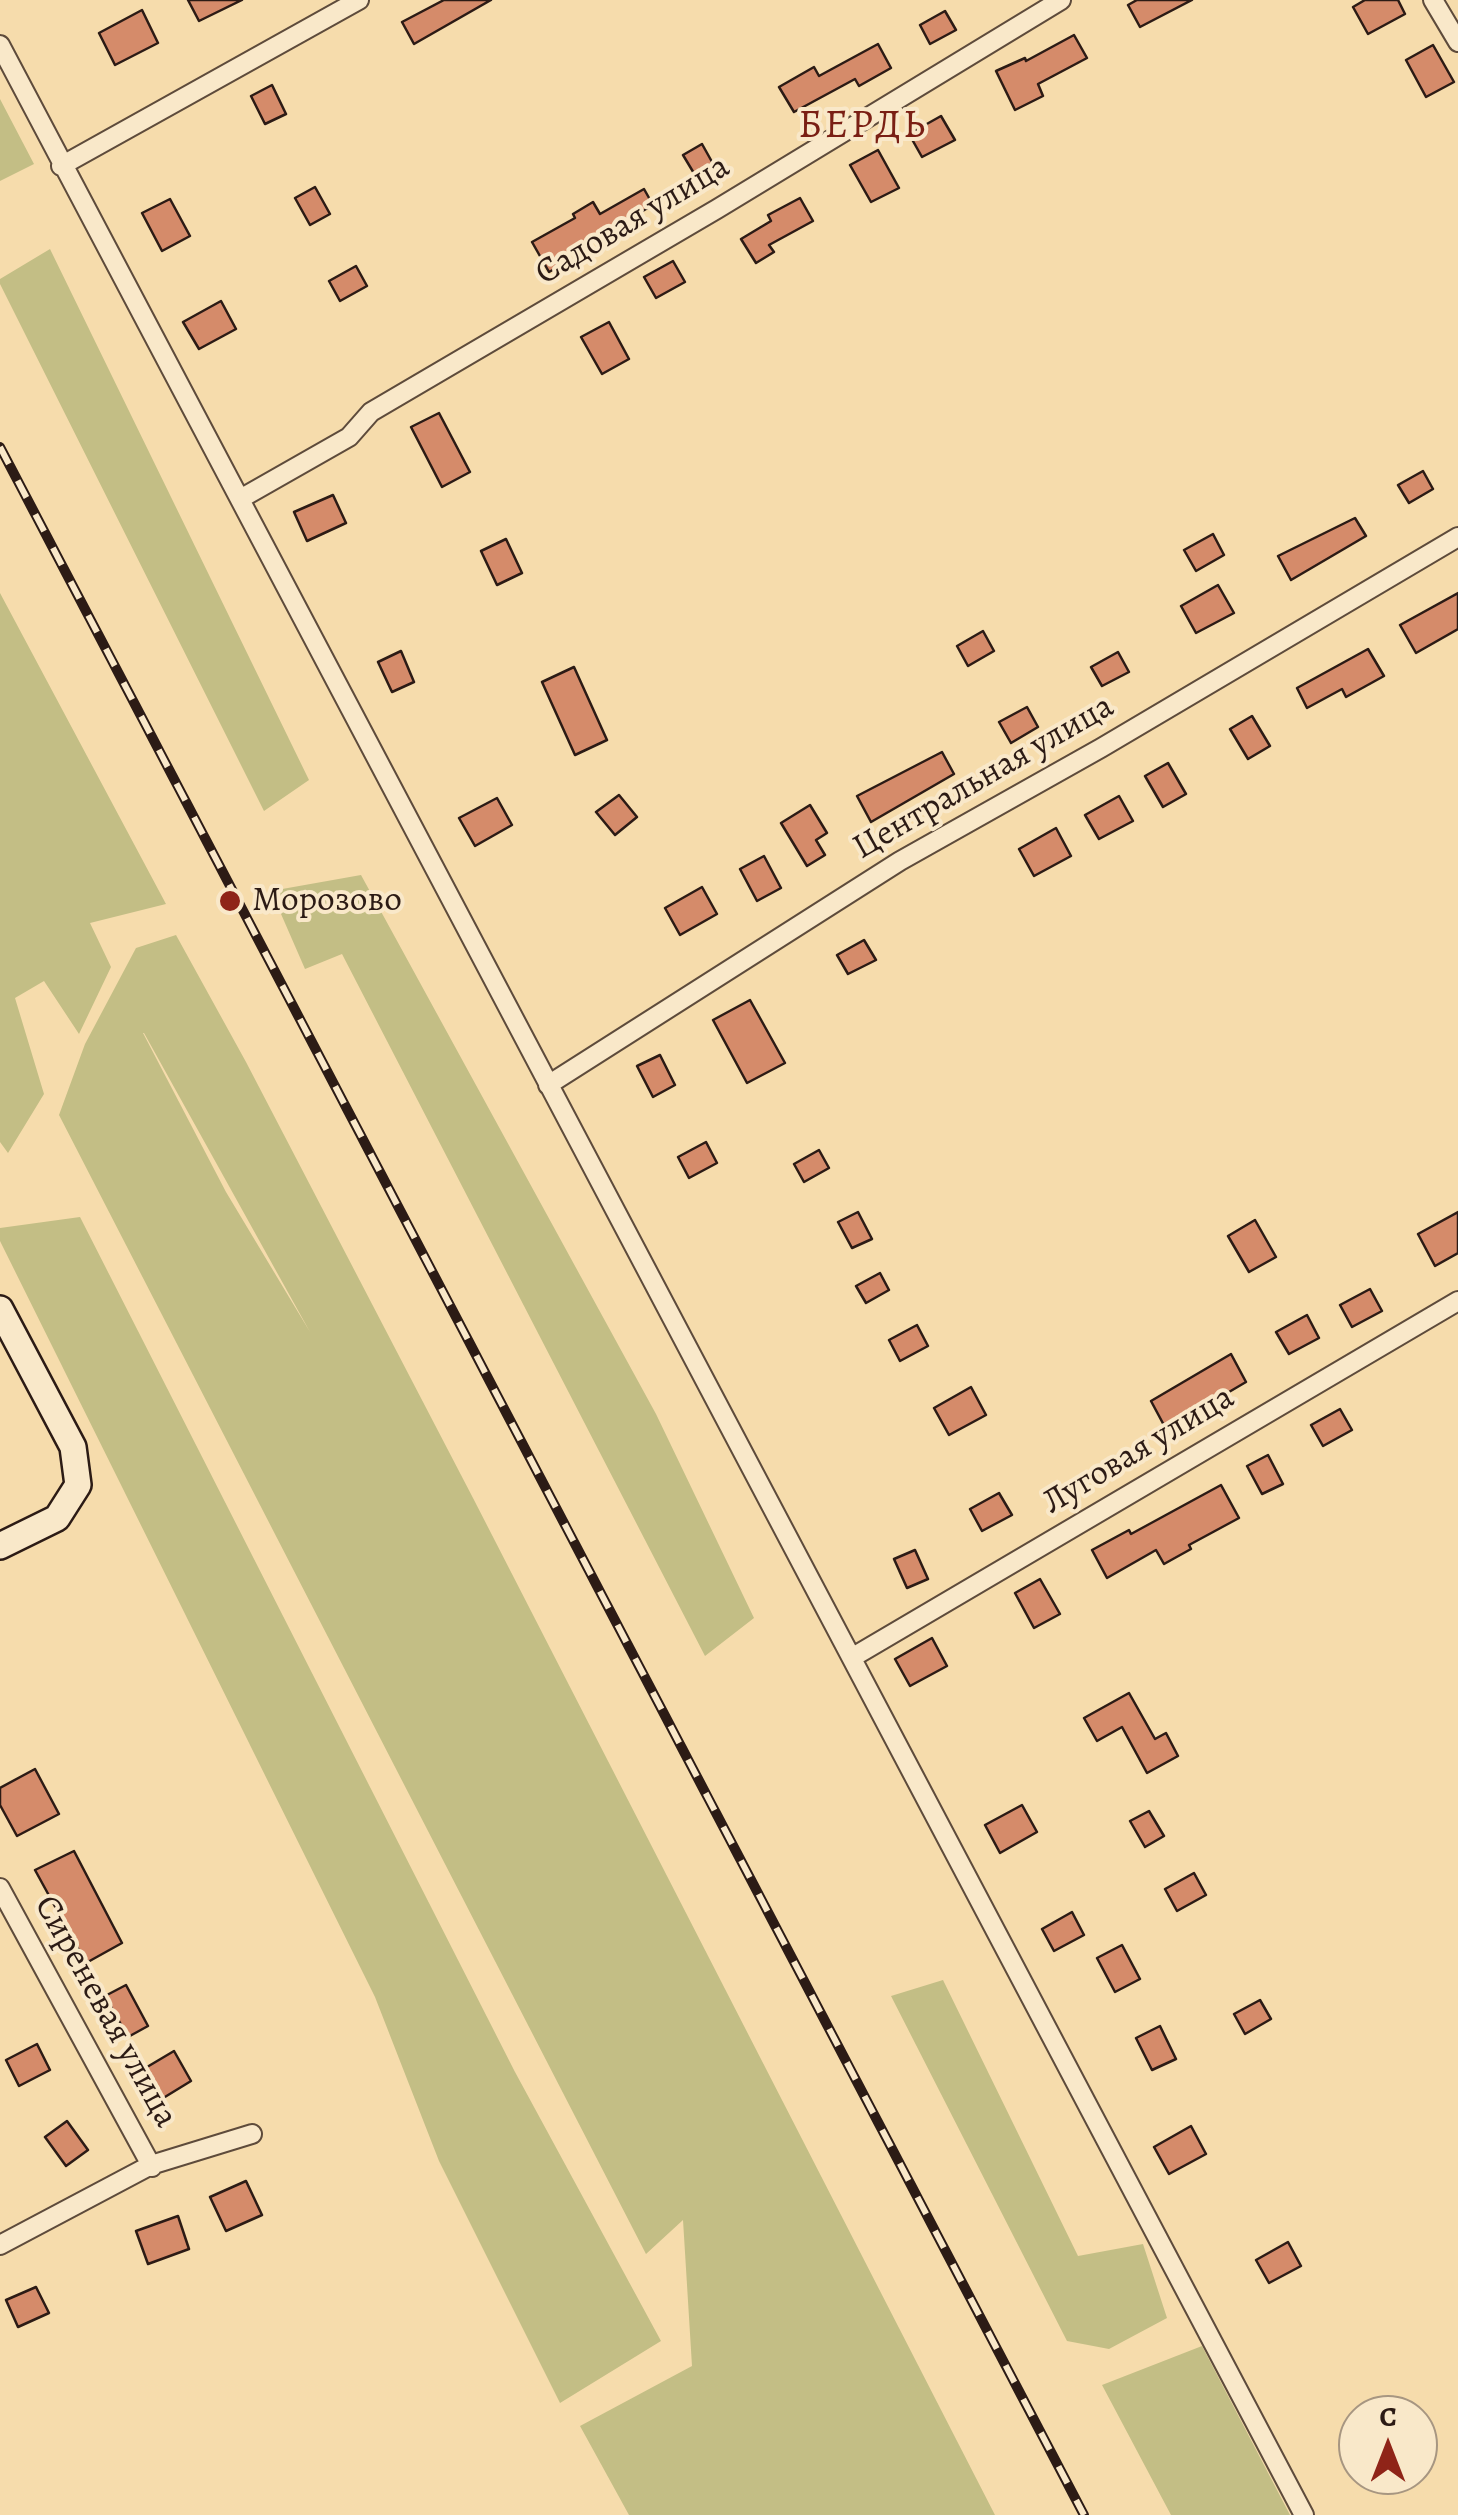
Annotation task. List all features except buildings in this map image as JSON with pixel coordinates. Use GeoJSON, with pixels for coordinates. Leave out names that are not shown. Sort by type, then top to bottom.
{"type":"FeatureCollection","features":[{"type":"Feature","properties":{"kind":"street"},"geometry":{"type":"LineString","coordinates":[[62,166],[359,0]]}},
{"type":"Feature","properties":{"kind":"street","name":"Садовая улица"},"geometry":{"type":"LineString","coordinates":[[240,499],[349,437],[372,412],[1061,0]]}},
{"type":"Feature","properties":{"kind":"street"},"geometry":{"type":"LineString","coordinates":[[1433,0],[1458,42]]}},
{"type":"Feature","properties":{"kind":"street"},"geometry":{"type":"LineString","coordinates":[[0,45],[1304,2515]]}},
{"type":"Feature","properties":{"kind":"street","name":"Центральная улица"},"geometry":{"type":"LineString","coordinates":[[548,1085],[900,861],[1101,748],[1458,537]]}},
{"type":"Feature","properties":{"kind":"street","name":"Луговая улица"},"geometry":{"type":"LineString","coordinates":[[853,1657],[1458,1301]]}},
{"type":"Feature","properties":{"kind":"street"},"geometry":{"type":"LineString","coordinates":[[0,1309],[73,1447],[78,1485],[56,1518],[0,1546]]}},
{"type":"Feature","properties":{"kind":"street","name":"Сиреневая улица"},"geometry":{"type":"LineString","coordinates":[[0,1888],[152,2166]]}},
{"type":"Feature","properties":{"kind":"street"},"geometry":{"type":"LineString","coordinates":[[0,2245],[152,2166],[252,2134]]}},
{"type":"Feature","properties":{"kind":"shaded area"},"geometry":{"type":"Polygon","coordinates":[[[0,99],[34,164],[0,181],[0,99]]]}},
{"type":"Feature","properties":{"kind":"shaded area"},"geometry":{"type":"Polygon","coordinates":[[[50,249],[309,780],[264,811],[0,284],[0,279],[50,249]]]}},
{"type":"Feature","properties":{"kind":"shaded area"},"geometry":{"type":"Polygon","coordinates":[[[0,593],[166,904],[90,923],[111,967],[79,1034],[44,981],[15,998],[44,1094],[8,1153],[0,1142],[0,593]]]}},
{"type":"Feature","properties":{"kind":"shaded area"},"geometry":{"type":"Polygon","coordinates":[[[361,875],[656,1414],[754,1618],[705,1656],[342,954],[305,969],[271,891],[361,875]]]}},
{"type":"Feature","properties":{"kind":"shaded area"},"geometry":{"type":"Polygon","coordinates":[[[176,935],[246,1062],[995,2515],[629,2515],[580,2426],[692,2366],[683,2220],[646,2254],[59,1115],[85,1044],[136,948],[176,935]],[[144,1033],[226,1192],[310,1332],[144,1033]]]}},
{"type":"Feature","properties":{"kind":"shaded area"},"geometry":{"type":"Polygon","coordinates":[[[80,1217],[515,2072],[661,2341],[560,2403],[439,2161],[375,1997],[0,1241],[0,1228],[80,1217]]]}},
{"type":"Feature","properties":{"kind":"shaded area"},"geometry":{"type":"Polygon","coordinates":[[[943,1980],[1078,2256],[1143,2244],[1167,2318],[1109,2349],[1067,2341],[891,1996],[943,1980]]]}},
{"type":"Feature","properties":{"kind":"shaded area"},"geometry":{"type":"Polygon","coordinates":[[[1202,2346],[1290,2515],[1171,2515],[1102,2385],[1202,2346]]]}},
{"type":"Feature","properties":{"kind":"railway"},"geometry":{"type":"LineString","coordinates":[[0,447],[1084,2515]]}},
{"type":"Feature","properties":{"kind":"place","name":"Морозово"},"geometry":{"type":"Point","coordinates":[230,901]}},
{"type":"Feature","properties":{"kind":"district","name":"БЕРДЬ"},"geometry":{"type":"Point","coordinates":[863,127]}}]}
